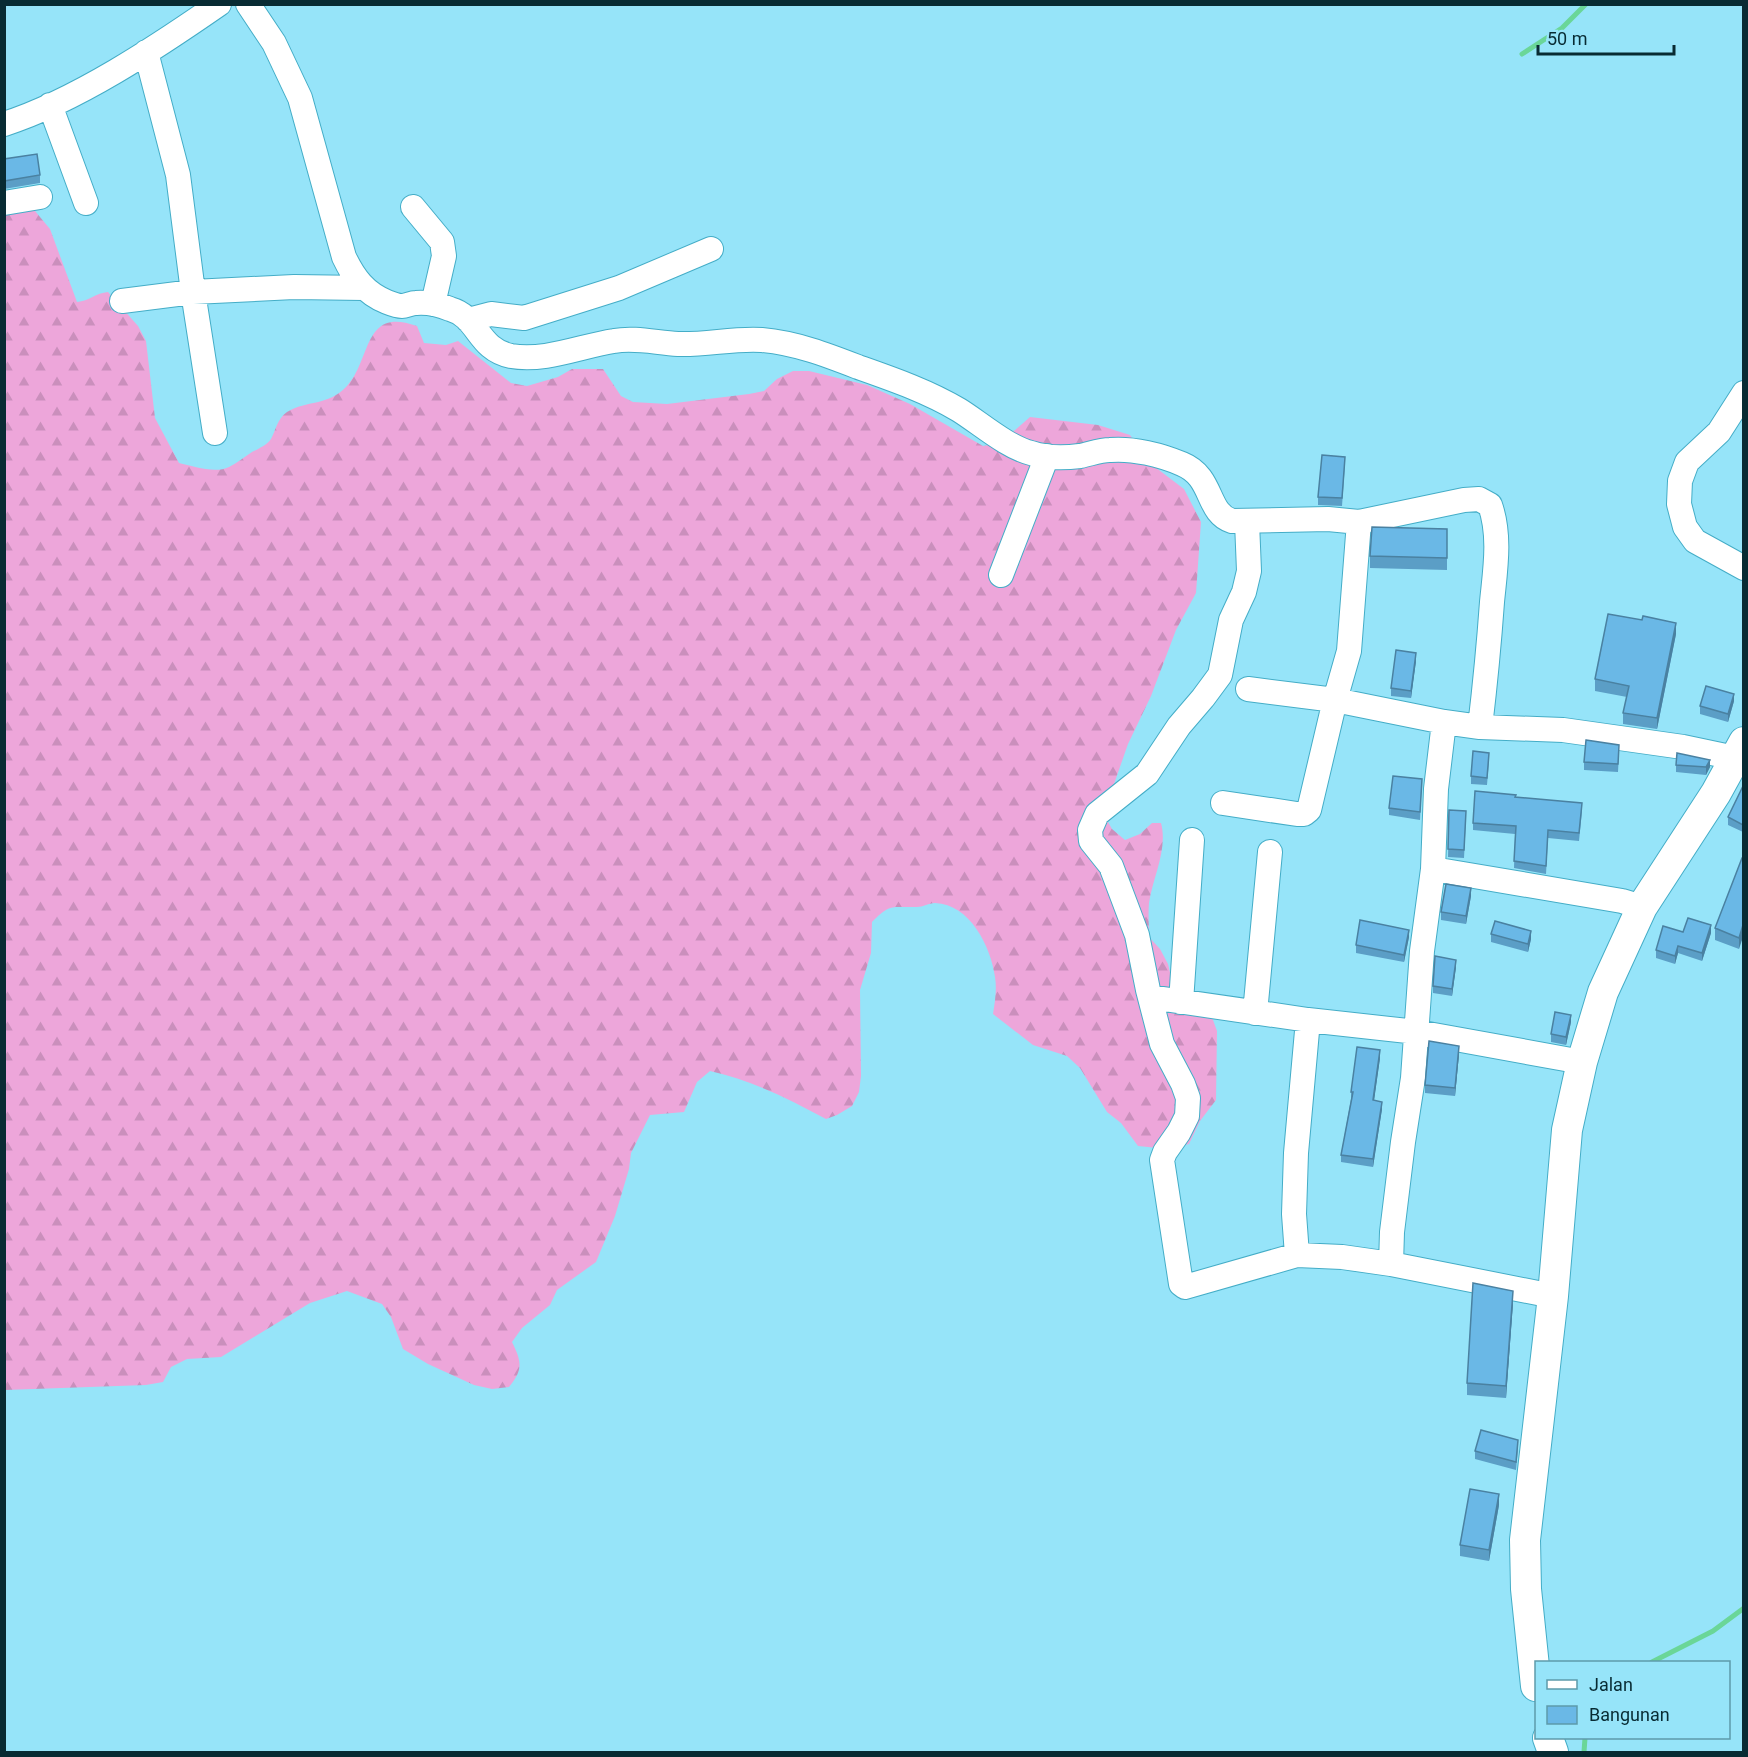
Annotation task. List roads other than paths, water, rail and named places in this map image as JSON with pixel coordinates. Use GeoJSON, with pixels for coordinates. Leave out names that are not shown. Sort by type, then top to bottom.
{"type":"FeatureCollection","features":[{"type":"Feature","properties":{"kind":"main road"},"geometry":{"type":"LineString","coordinates":[[1535,1676],[1526,1589],[1525,1540],[1553,1296],[1567,1130],[1582,1062],[1603,992],[1642,907],[1716,793],[1739,750]]}},
{"type":"Feature","properties":{"kind":"street"},"geometry":{"type":"LineString","coordinates":[[4,124],[28,116],[92,84],[219,4]]}},
{"type":"Feature","properties":{"kind":"street"},"geometry":{"type":"LineString","coordinates":[[248,4],[274,44],[300,98],[344,257],[352,273],[364,288],[384,301],[399,306],[416,303],[433,304],[460,312],[490,348],[513,356],[554,354],[616,340],[695,344],[744,339],[796,346],[900,381],[957,409],[1018,448],[1047,456],[1081,456],[1120,449],[1168,459],[1195,471],[1204,481],[1214,506],[1224,519],[1247,522],[1295,519],[1359,522],[1464,500],[1479,499],[1490,506],[1494,517],[1496,565],[1480,726]]}},
{"type":"Feature","properties":{"kind":"street"},"geometry":{"type":"LineString","coordinates":[[146,52],[178,175],[215,433]]}},
{"type":"Feature","properties":{"kind":"street"},"geometry":{"type":"LineString","coordinates":[[50,105],[86,203]]}},
{"type":"Feature","properties":{"kind":"street"},"geometry":{"type":"LineString","coordinates":[[4,203],[40,197]]}},
{"type":"Feature","properties":{"kind":"street"},"geometry":{"type":"LineString","coordinates":[[413,207],[442,242],[444,256],[433,304]]}},
{"type":"Feature","properties":{"kind":"street"},"geometry":{"type":"LineString","coordinates":[[468,320],[491,314],[524,318],[620,288],[711,249]]}},
{"type":"Feature","properties":{"kind":"street"},"geometry":{"type":"LineString","coordinates":[[122,301],[193,292],[294,287],[364,288]]}},
{"type":"Feature","properties":{"kind":"street"},"geometry":{"type":"LineString","coordinates":[[1743,393],[1719,432],[1688,462],[1680,481],[1679,504],[1685,527],[1695,541],[1743,568]]}},
{"type":"Feature","properties":{"kind":"street"},"geometry":{"type":"LineString","coordinates":[[1001,575],[1047,456]]}},
{"type":"Feature","properties":{"kind":"street"},"geometry":{"type":"LineString","coordinates":[[1247,522],[1249,571],[1244,592],[1232,620],[1220,675],[1179,726],[1147,774],[1097,814],[1090,830],[1090,841],[1111,866],[1137,935],[1162,1044],[1188,1098],[1187,1116],[1162,1161],[1181,1284],[1185,1287],[1298,1256],[1342,1257],[1390,1264],[1553,1296]]}},
{"type":"Feature","properties":{"kind":"street"},"geometry":{"type":"LineString","coordinates":[[1223,803],[1297,814],[1304,814],[1309,810],[1349,651],[1359,522]]}},
{"type":"Feature","properties":{"kind":"street"},"geometry":{"type":"LineString","coordinates":[[1248,688],[1335,700],[1444,722],[1563,730],[1683,747],[1739,750]]}},
{"type":"Feature","properties":{"kind":"street"},"geometry":{"type":"LineString","coordinates":[[1390,1264],[1402,1142],[1413,1078],[1422,951],[1433,868],[1436,789],[1444,722]]}},
{"type":"Feature","properties":{"kind":"street"},"geometry":{"type":"LineString","coordinates":[[1182,1002],[1192,840]]}},
{"type":"Feature","properties":{"kind":"street"},"geometry":{"type":"LineString","coordinates":[[1255,1013],[1270,852]]}},
{"type":"Feature","properties":{"kind":"street"},"geometry":{"type":"LineString","coordinates":[[1433,868],[1622,901],[1642,907]]}},
{"type":"Feature","properties":{"kind":"street"},"geometry":{"type":"LineString","coordinates":[[1150,997],[1308,1020],[1417,1032],[1582,1062]]}},
{"type":"Feature","properties":{"kind":"street"},"geometry":{"type":"LineString","coordinates":[[1298,1256],[1294,1214],[1296,1153],[1308,1020]]}},
{"type":"Feature","properties":{"kind":"waterway"},"geometry":{"type":"LineString","coordinates":[[1522,54],[1562,28],[1586,4]]}},
{"type":"Feature","properties":{"kind":"waterway"},"geometry":{"type":"LineString","coordinates":[[1654,1661],[1713,1631],[1744,1608]]}},
{"type":"Feature","properties":{"kind":"waterway"},"geometry":{"type":"LineString","coordinates":[[1584,1752],[1585,1739]]}}]}
